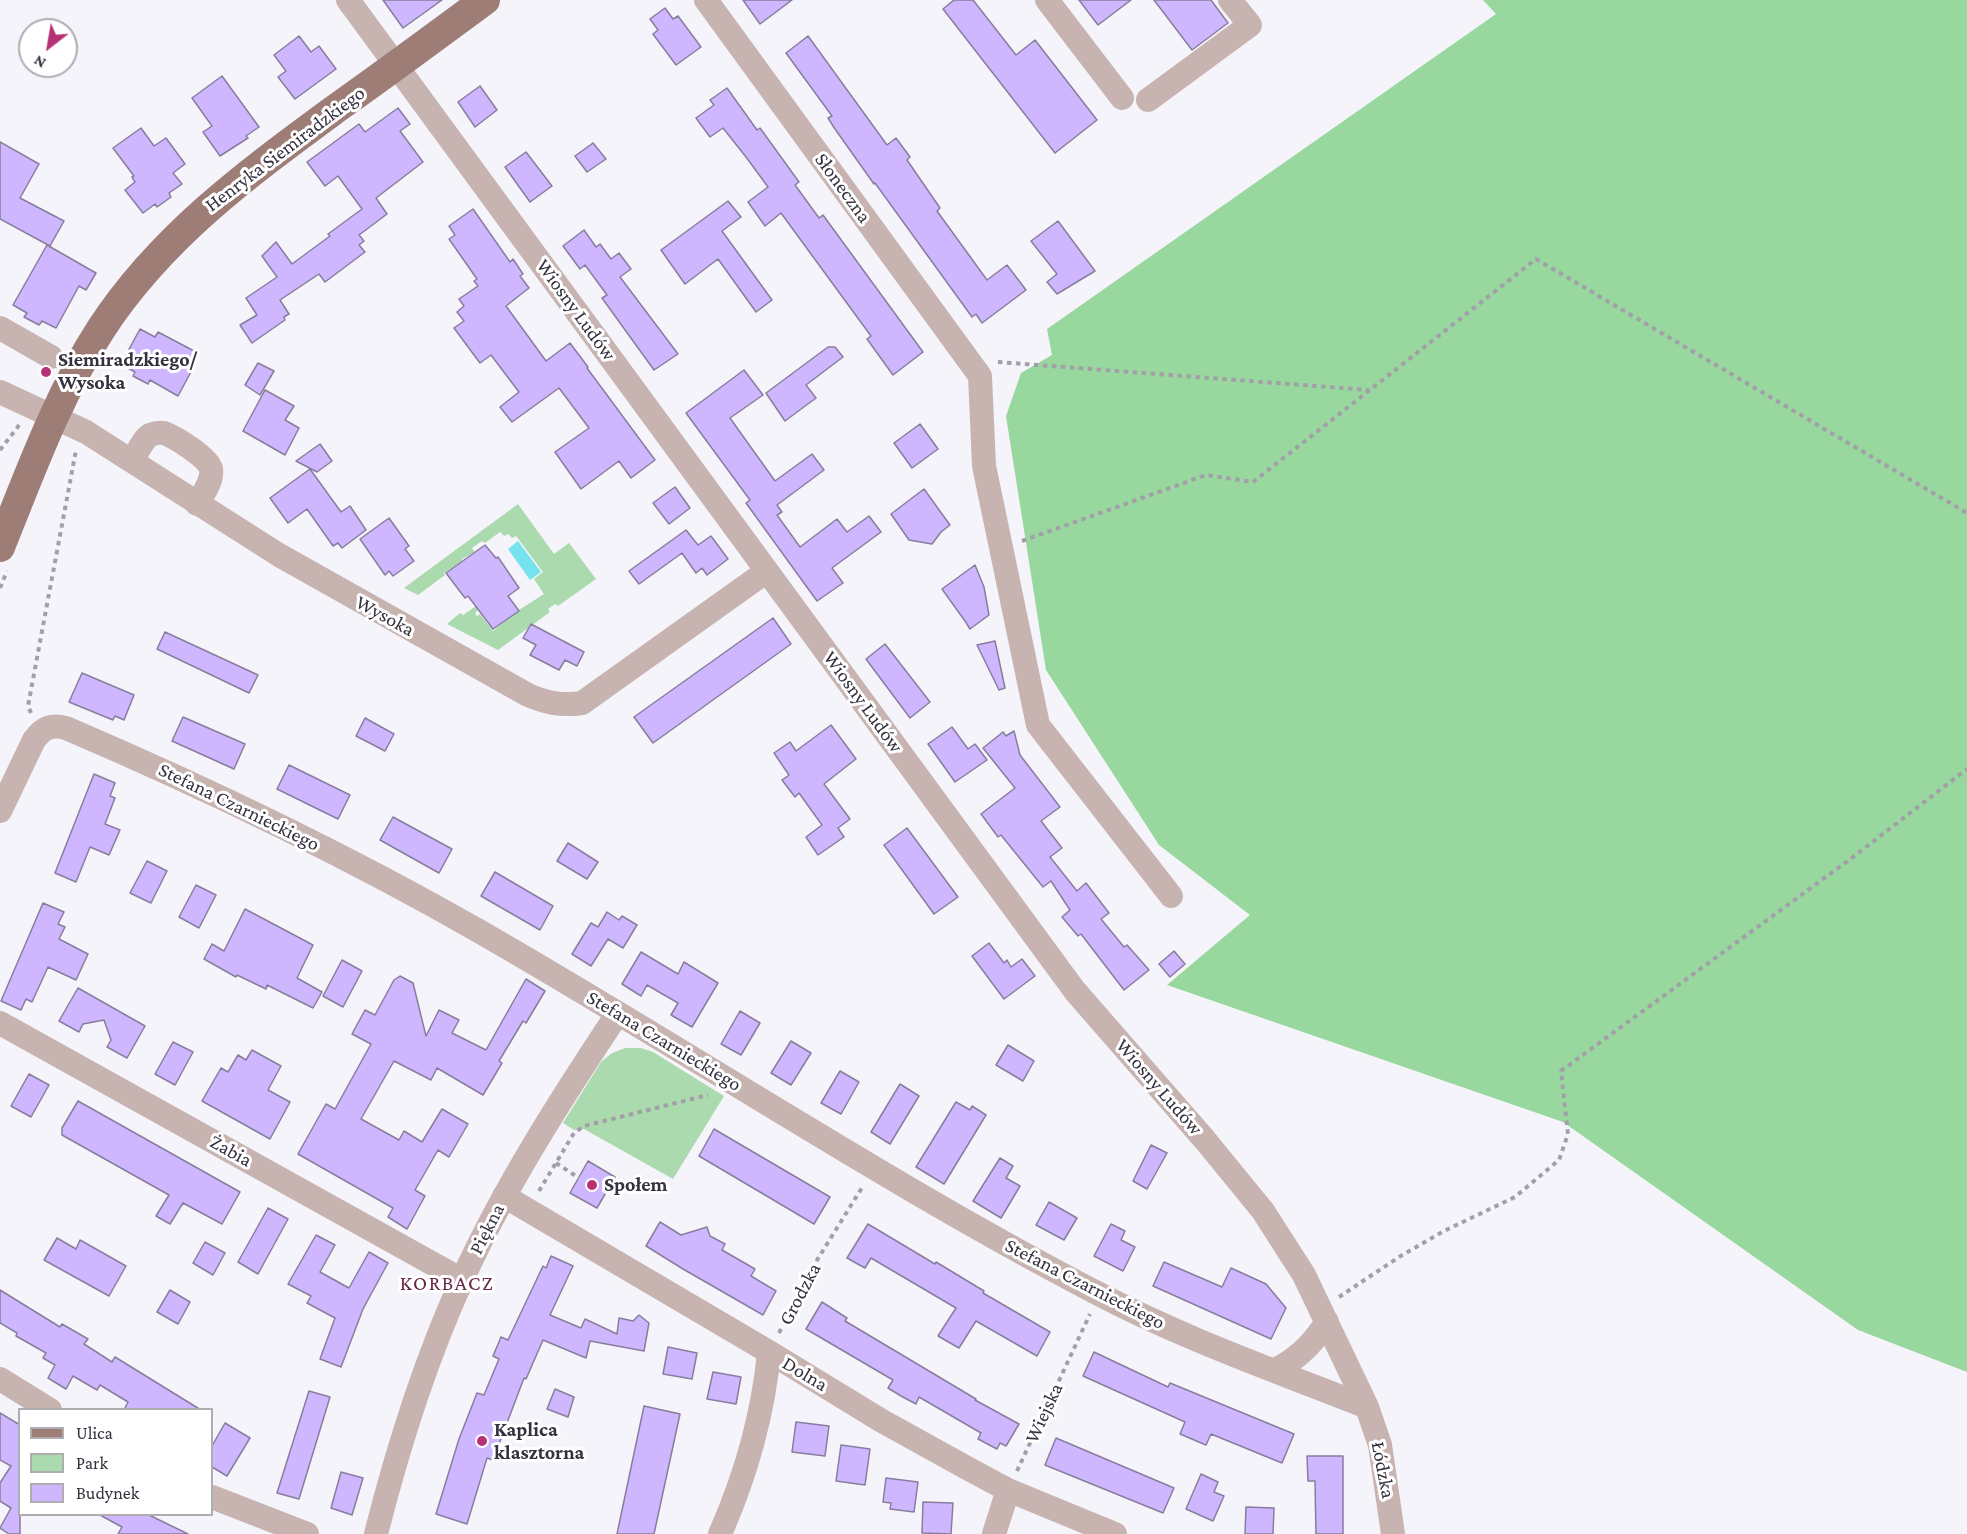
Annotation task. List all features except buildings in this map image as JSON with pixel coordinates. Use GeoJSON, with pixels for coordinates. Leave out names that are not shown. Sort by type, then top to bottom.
{"type":"FeatureCollection","features":[{"type":"Feature","properties":{"kind":"main road","name":"Henryka Siemiradzkiego"},"geometry":{"type":"LineString","coordinates":[[0,547],[74,373],[101,329],[137,280],[164,249],[208,206],[250,171],[484,0]]}},
{"type":"Feature","properties":{"kind":"street","name":"Wiosny Ludów"},"geometry":{"type":"LineString","coordinates":[[348,0],[1075,991],[1205,1140],[1263,1211],[1304,1275],[1367,1407]]}},
{"type":"Feature","properties":{"kind":"street","name":"Słoneczna"},"geometry":{"type":"LineString","coordinates":[[706,0],[988,369]]}},
{"type":"Feature","properties":{"kind":"street"},"geometry":{"type":"LineString","coordinates":[[1047,0],[1122,98]]}},
{"type":"Feature","properties":{"kind":"street"},"geometry":{"type":"LineString","coordinates":[[1148,100],[1250,25],[1230,0]]}},
{"type":"Feature","properties":{"kind":"street"},"geometry":{"type":"LineString","coordinates":[[0,328],[51,357]]}},
{"type":"Feature","properties":{"kind":"street"},"geometry":{"type":"LineString","coordinates":[[988,369],[984,466],[1038,724],[1171,896]]}},
{"type":"Feature","properties":{"kind":"street","name":"Wysoka"},"geometry":{"type":"LineString","coordinates":[[0,392],[86,432],[279,555],[351,597],[528,695],[558,705],[582,703],[593,696],[767,571]]}},
{"type":"Feature","properties":{"kind":"street"},"geometry":{"type":"LineString","coordinates":[[132,461],[147,437],[159,432],[169,435],[206,459],[212,473],[198,504]]}},
{"type":"Feature","properties":{"kind":"street","name":"Stefana Czarnieckiego"},"geometry":{"type":"LineString","coordinates":[[47,728],[53,725],[66,728],[151,764],[269,820],[420,898],[618,1013],[874,1167],[1099,1295],[1177,1330],[1367,1407]]}},
{"type":"Feature","properties":{"kind":"street"},"geometry":{"type":"LineString","coordinates":[[0,811],[34,740],[47,728]]}},
{"type":"Feature","properties":{"kind":"street","name":"Piękna"},"geometry":{"type":"LineString","coordinates":[[376,1534],[407,1423],[436,1342],[462,1280],[504,1196],[558,1103],[618,1013]]}},
{"type":"Feature","properties":{"kind":"street","name":"Żabia"},"geometry":{"type":"LineString","coordinates":[[0,1023],[462,1280]]}},
{"type":"Feature","properties":{"kind":"street","name":"Dolna"},"geometry":{"type":"LineString","coordinates":[[504,1196],[882,1421],[1008,1490],[1115,1534]]}},
{"type":"Feature","properties":{"kind":"street"},"geometry":{"type":"LineString","coordinates":[[1275,1370],[1290,1363],[1303,1353],[1325,1318]]}},
{"type":"Feature","properties":{"kind":"street"},"geometry":{"type":"LineString","coordinates":[[720,1534],[753,1446],[767,1380],[769,1352]]}},
{"type":"Feature","properties":{"kind":"street"},"geometry":{"type":"LineString","coordinates":[[0,1379],[47,1408]]}},
{"type":"Feature","properties":{"kind":"street","name":"Łódzka"},"geometry":{"type":"LineString","coordinates":[[1367,1407],[1380,1444],[1393,1534]]}},
{"type":"Feature","properties":{"kind":"street"},"geometry":{"type":"LineString","coordinates":[[994,1534],[1008,1490]]}},
{"type":"Feature","properties":{"kind":"street"},"geometry":{"type":"LineString","coordinates":[[213,1497],[307,1534]]}},
{"type":"Feature","properties":{"kind":"path"},"geometry":{"type":"LineString","coordinates":[[1002,548],[1206,475],[1253,482],[1536,259],[1967,513]]}},
{"type":"Feature","properties":{"kind":"path"},"geometry":{"type":"LineString","coordinates":[[988,369],[1370,390]]}},
{"type":"Feature","properties":{"kind":"path"},"geometry":{"type":"LineString","coordinates":[[0,450],[24,419]]}},
{"type":"Feature","properties":{"kind":"path"},"geometry":{"type":"LineString","coordinates":[[47,728],[34,721],[28,706],[77,447]]}},
{"type":"Feature","properties":{"kind":"path"},"geometry":{"type":"LineString","coordinates":[[1325,1318],[1344,1292],[1444,1231],[1515,1197],[1559,1160],[1568,1134],[1561,1071],[1849,860],[1967,769]]}},
{"type":"Feature","properties":{"kind":"path"},"geometry":{"type":"LineString","coordinates":[[528,1210],[574,1133],[584,1126],[715,1093],[726,1078]]}},
{"type":"Feature","properties":{"kind":"path"},"geometry":{"type":"LineString","coordinates":[[556,1163],[579,1178]]}},
{"type":"Feature","properties":{"kind":"path","name":"Grodzka"},"geometry":{"type":"LineString","coordinates":[[769,1352],[814,1265],[874,1167]]}},
{"type":"Feature","properties":{"kind":"path","name":"Wiejska"},"geometry":{"type":"LineString","coordinates":[[1008,1490],[1099,1295]]}},
{"type":"Feature","properties":{"kind":"green space"},"geometry":{"type":"Polygon","coordinates":[[[1483,0],[1967,0],[1967,1372],[1858,1330],[1563,1122],[1167,985],[1250,915],[1159,845],[1046,670],[1006,416],[1021,373],[1052,355],[1047,329],[1496,14],[1483,0]]]}},
{"type":"Feature","properties":{"kind":"green space"},"geometry":{"type":"Polygon","coordinates":[[[518,504],[554,554],[569,543],[596,579],[558,606],[555,604],[548,609],[550,612],[498,650],[447,624],[460,613],[463,615],[476,606],[477,616],[480,614],[493,631],[516,612],[544,594],[534,579],[543,572],[516,536],[512,538],[508,534],[504,536],[500,532],[485,543],[482,541],[472,548],[475,552],[462,559],[418,595],[404,588],[518,504]]]}},
{"type":"Feature","properties":{"kind":"green space"},"geometry":{"type":"Polygon","coordinates":[[[625,1048],[641,1048],[653,1052],[724,1096],[673,1179],[584,1129],[574,1130],[563,1123],[601,1062],[612,1053],[625,1048]]]}},
{"type":"Feature","properties":{"kind":"water"},"geometry":{"type":"Polygon","coordinates":[[[518,541],[541,572],[530,580],[508,549],[518,541]]]}},
{"type":"Feature","properties":{"kind":"place","name":"Siemiradzkiego/ Wysoka"},"geometry":{"type":"Point","coordinates":[46,372]}},
{"type":"Feature","properties":{"kind":"place","name":"Społem"},"geometry":{"type":"Point","coordinates":[592,1185]}},
{"type":"Feature","properties":{"kind":"place","name":"Kaplica klasztorna"},"geometry":{"type":"Point","coordinates":[482,1441]}},
{"type":"Feature","properties":{"kind":"district","name":"KORBACZ"},"geometry":{"type":"Point","coordinates":[447,1284]}}]}
